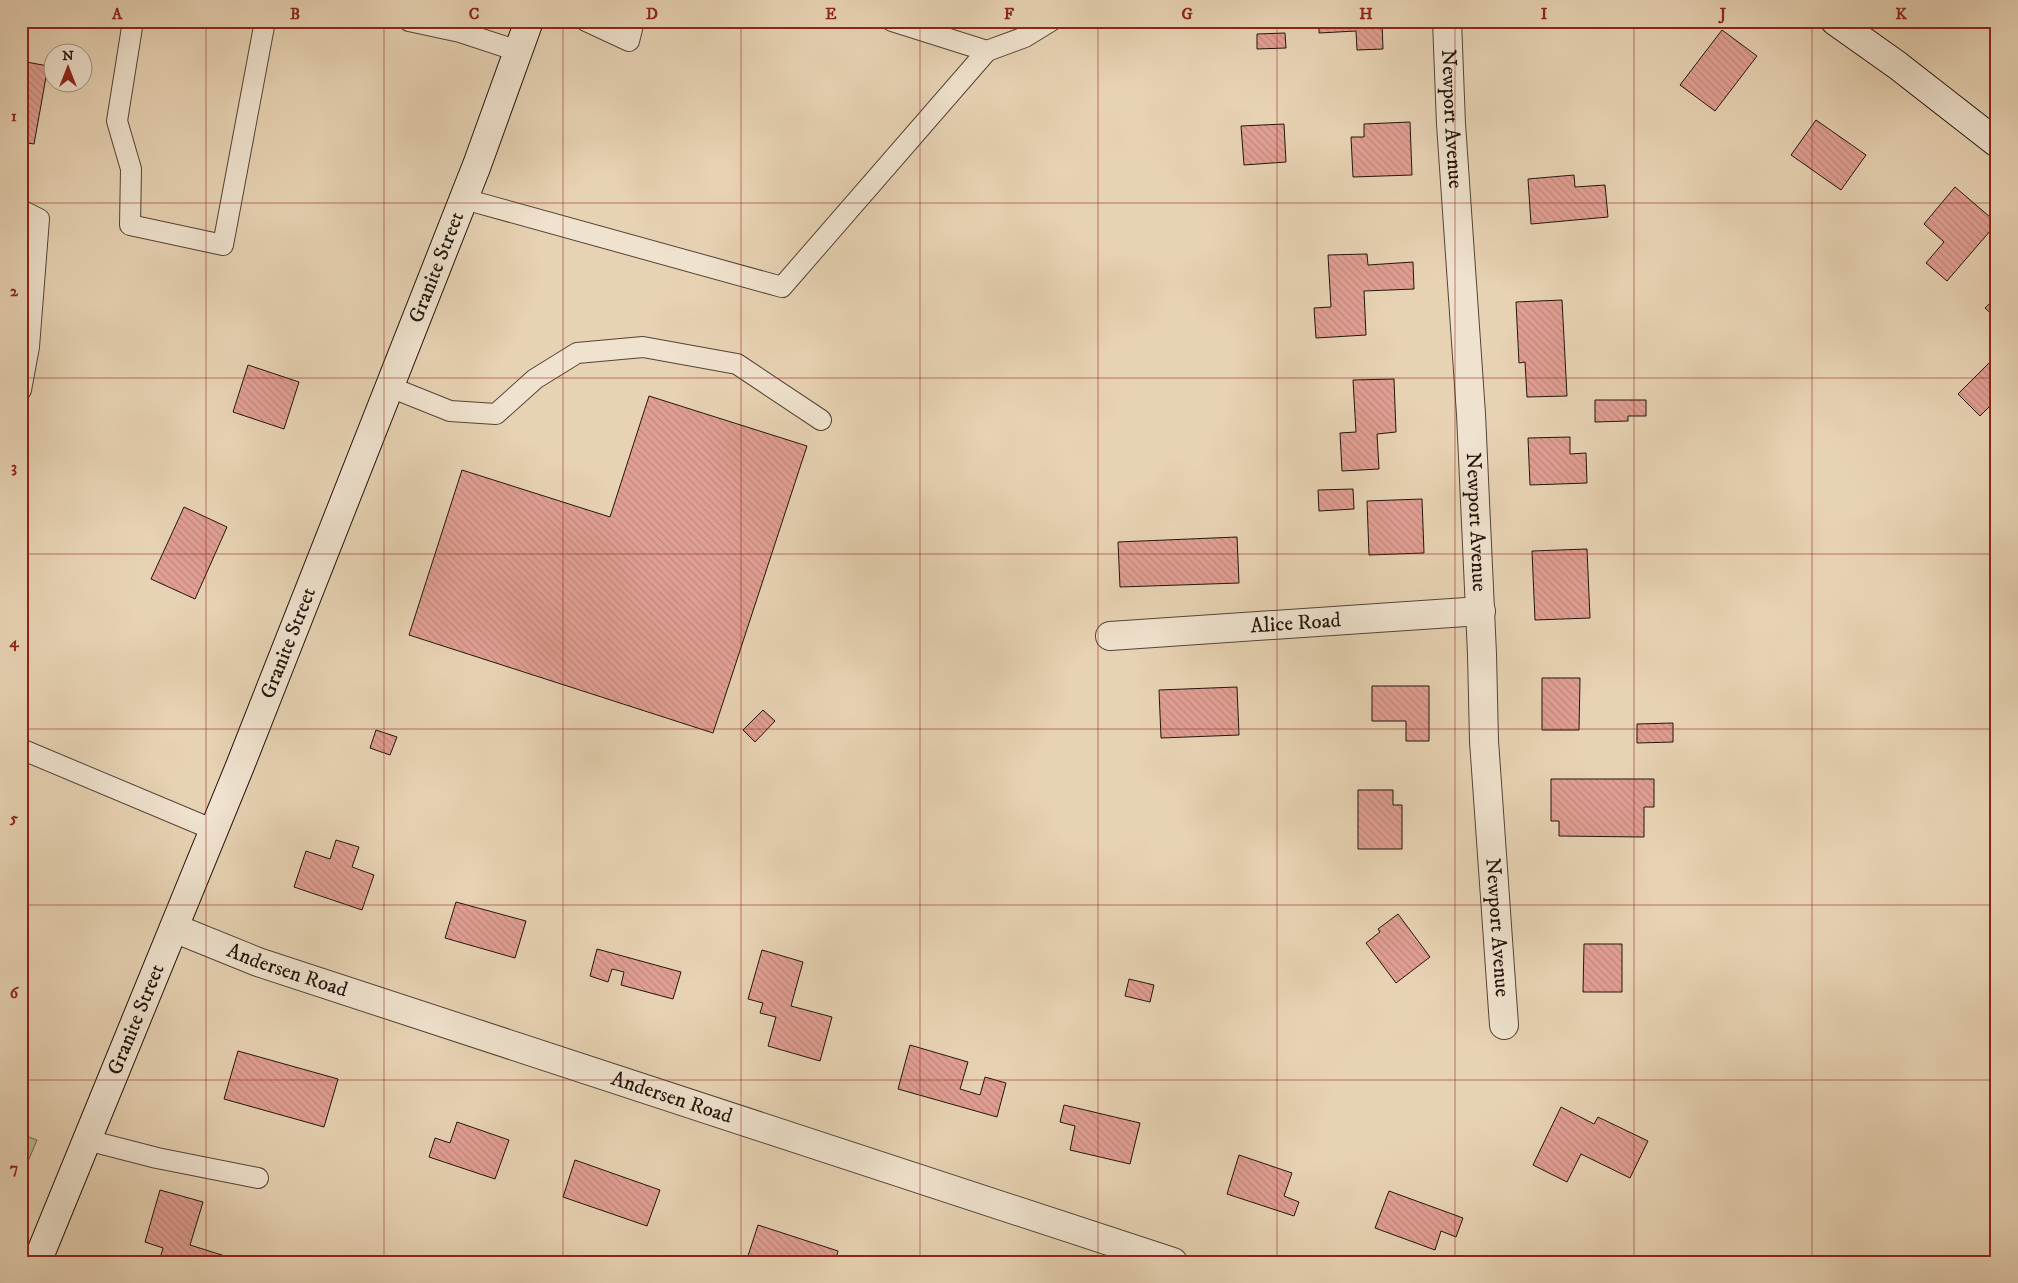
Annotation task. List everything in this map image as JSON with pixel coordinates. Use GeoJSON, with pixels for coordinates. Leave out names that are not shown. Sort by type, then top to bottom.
{"type":"FeatureCollection","features":[{"type":"Feature","properties":{"kind":"street","name":"Granite Street"},"geometry":{"type":"LineString","coordinates":[[37,1262],[214,830],[390,387],[464,199],[529,21]]}},
{"type":"Feature","properties":{"kind":"street","name":"Newport Avenue"},"geometry":{"type":"LineString","coordinates":[[1448,21],[1451,124],[1471,414],[1484,750],[1504,1025]]}},
{"type":"Feature","properties":{"kind":"street"},"geometry":{"type":"LineString","coordinates":[[1836,21],[1897,65],[1997,143]]}},
{"type":"Feature","properties":{"kind":"street","name":"Alice Road"},"geometry":{"type":"LineString","coordinates":[[1110,636],[1480,611]]}},
{"type":"Feature","properties":{"kind":"street","name":"Andersen Road"},"geometry":{"type":"LineString","coordinates":[[174,928],[258,962],[1173,1262]]}},
{"type":"Feature","properties":{"kind":"lane"},"geometry":{"type":"LineString","coordinates":[[133,21],[117,121],[131,169],[130,225],[222,245],[265,21]]}},
{"type":"Feature","properties":{"kind":"lane"},"geometry":{"type":"LineString","coordinates":[[409,21],[460,32],[518,51]]}},
{"type":"Feature","properties":{"kind":"lane"},"geometry":{"type":"LineString","coordinates":[[586,21],[629,41],[634,21]]}},
{"type":"Feature","properties":{"kind":"lane"},"geometry":{"type":"LineString","coordinates":[[892,21],[986,51]]}},
{"type":"Feature","properties":{"kind":"lane"},"geometry":{"type":"LineString","coordinates":[[464,199],[782,287],[986,51],[1025,37],[1051,21]]}},
{"type":"Feature","properties":{"kind":"lane"},"geometry":{"type":"LineString","coordinates":[[21,210],[39,219],[29,346],[21,390]]}},
{"type":"Feature","properties":{"kind":"lane"},"geometry":{"type":"LineString","coordinates":[[390,387],[450,411],[496,414],[535,379],[576,353],[643,347],[737,364],[821,420]]}},
{"type":"Feature","properties":{"kind":"lane"},"geometry":{"type":"LineString","coordinates":[[21,750],[214,830]]}},
{"type":"Feature","properties":{"kind":"lane"},"geometry":{"type":"LineString","coordinates":[[87,1140],[157,1158],[258,1178]]}},
{"type":"Feature","properties":{"kind":"green space"},"geometry":{"type":"Polygon","coordinates":[[[21,1134],[37,1140],[21,1178],[21,1134]]]}},
{"type":"Feature","properties":{"kind":"building"},"geometry":{"type":"Polygon","coordinates":[[[1319,21],[1390,21],[1382,22],[1383,49],[1357,50],[1356,31],[1319,33],[1319,21]]]}},
{"type":"Feature","properties":{"kind":"building"},"geometry":{"type":"Polygon","coordinates":[[[1997,21],[1997,30],[1987,22],[1997,21]]]}},
{"type":"Feature","properties":{"kind":"building"},"geometry":{"type":"Polygon","coordinates":[[[1722,30],[1757,56],[1715,111],[1680,85],[1722,30]]]}},
{"type":"Feature","properties":{"kind":"building"},"geometry":{"type":"Polygon","coordinates":[[[1285,33],[1286,48],[1257,49],[1257,34],[1285,33]]]}},
{"type":"Feature","properties":{"kind":"building"},"geometry":{"type":"Polygon","coordinates":[[[21,61],[42,65],[43,92],[34,144],[21,142],[21,61]]]}},
{"type":"Feature","properties":{"kind":"building"},"geometry":{"type":"Polygon","coordinates":[[[1816,120],[1866,155],[1841,190],[1791,155],[1816,120]]]}},
{"type":"Feature","properties":{"kind":"building"},"geometry":{"type":"Polygon","coordinates":[[[1410,122],[1412,175],[1353,177],[1351,137],[1364,137],[1364,124],[1410,122]]]}},
{"type":"Feature","properties":{"kind":"building"},"geometry":{"type":"Polygon","coordinates":[[[1284,124],[1286,162],[1244,165],[1241,126],[1284,124]]]}},
{"type":"Feature","properties":{"kind":"building"},"geometry":{"type":"Polygon","coordinates":[[[1574,175],[1575,187],[1605,185],[1608,217],[1531,224],[1528,179],[1574,175]]]}},
{"type":"Feature","properties":{"kind":"building"},"geometry":{"type":"Polygon","coordinates":[[[1955,187],[1997,223],[1947,281],[1926,263],[1944,242],[1924,224],[1955,187]]]}},
{"type":"Feature","properties":{"kind":"building"},"geometry":{"type":"Polygon","coordinates":[[[1367,254],[1368,265],[1413,262],[1414,289],[1364,291],[1366,335],[1316,338],[1314,308],[1331,307],[1328,255],[1367,254]]]}},
{"type":"Feature","properties":{"kind":"building"},"geometry":{"type":"Polygon","coordinates":[[[1997,296],[1997,319],[1985,308],[1997,296]]]}},
{"type":"Feature","properties":{"kind":"building"},"geometry":{"type":"Polygon","coordinates":[[[1562,300],[1567,396],[1527,397],[1525,362],[1519,363],[1516,302],[1562,300]]]}},
{"type":"Feature","properties":{"kind":"building"},"geometry":{"type":"Polygon","coordinates":[[[1997,328],[1997,341],[1991,335],[1997,328]]]}},
{"type":"Feature","properties":{"kind":"building"},"geometry":{"type":"Polygon","coordinates":[[[1992,360],[1997,365],[1997,399],[1980,416],[1958,394],[1992,360]]]}},
{"type":"Feature","properties":{"kind":"building"},"geometry":{"type":"Polygon","coordinates":[[[248,365],[299,382],[284,429],[233,412],[248,365]]]}},
{"type":"Feature","properties":{"kind":"building"},"geometry":{"type":"Polygon","coordinates":[[[1394,379],[1396,432],[1377,434],[1379,469],[1342,471],[1340,433],[1356,432],[1353,380],[1394,379]]]}},
{"type":"Feature","properties":{"kind":"building"},"geometry":{"type":"Polygon","coordinates":[[[649,396],[807,446],[713,733],[409,635],[462,470],[610,517],[649,396]]]}},
{"type":"Feature","properties":{"kind":"building"},"geometry":{"type":"Polygon","coordinates":[[[1595,400],[1646,400],[1646,416],[1628,416],[1628,421],[1595,422],[1595,400]]]}},
{"type":"Feature","properties":{"kind":"building"},"geometry":{"type":"Polygon","coordinates":[[[1570,437],[1570,454],[1586,453],[1587,483],[1530,485],[1528,438],[1570,437]]]}},
{"type":"Feature","properties":{"kind":"building"},"geometry":{"type":"Polygon","coordinates":[[[1353,489],[1354,509],[1319,511],[1318,490],[1353,489]]]}},
{"type":"Feature","properties":{"kind":"building"},"geometry":{"type":"Polygon","coordinates":[[[1422,499],[1424,553],[1369,555],[1367,501],[1422,499]]]}},
{"type":"Feature","properties":{"kind":"building"},"geometry":{"type":"Polygon","coordinates":[[[184,507],[227,527],[195,599],[151,579],[184,507]]]}},
{"type":"Feature","properties":{"kind":"building"},"geometry":{"type":"Polygon","coordinates":[[[1237,537],[1239,583],[1120,587],[1118,542],[1237,537]]]}},
{"type":"Feature","properties":{"kind":"building"},"geometry":{"type":"Polygon","coordinates":[[[1587,549],[1590,618],[1535,620],[1532,551],[1587,549]]]}},
{"type":"Feature","properties":{"kind":"building"},"geometry":{"type":"Polygon","coordinates":[[[1542,678],[1580,678],[1579,730],[1542,730],[1542,678]]]}},
{"type":"Feature","properties":{"kind":"building"},"geometry":{"type":"Polygon","coordinates":[[[1372,686],[1429,686],[1429,741],[1406,741],[1406,721],[1372,721],[1372,686]]]}},
{"type":"Feature","properties":{"kind":"building"},"geometry":{"type":"Polygon","coordinates":[[[1237,687],[1239,735],[1161,738],[1159,690],[1237,687]]]}},
{"type":"Feature","properties":{"kind":"building"},"geometry":{"type":"Polygon","coordinates":[[[763,710],[775,721],[755,742],[743,730],[763,710]]]}},
{"type":"Feature","properties":{"kind":"building"},"geometry":{"type":"Polygon","coordinates":[[[1673,723],[1673,742],[1637,743],[1637,724],[1673,723]]]}},
{"type":"Feature","properties":{"kind":"building"},"geometry":{"type":"Polygon","coordinates":[[[376,730],[397,737],[390,755],[370,748],[376,730]]]}},
{"type":"Feature","properties":{"kind":"building"},"geometry":{"type":"Polygon","coordinates":[[[1551,779],[1654,779],[1654,807],[1644,807],[1644,837],[1559,836],[1559,821],[1551,821],[1551,779]]]}},
{"type":"Feature","properties":{"kind":"building"},"geometry":{"type":"Polygon","coordinates":[[[1358,790],[1393,790],[1393,805],[1402,805],[1402,849],[1358,849],[1358,790]]]}},
{"type":"Feature","properties":{"kind":"building"},"geometry":{"type":"Polygon","coordinates":[[[336,840],[359,847],[352,867],[374,875],[362,910],[294,887],[306,851],[330,859],[336,840]]]}},
{"type":"Feature","properties":{"kind":"building"},"geometry":{"type":"Polygon","coordinates":[[[456,902],[526,921],[515,958],[445,938],[456,902]]]}},
{"type":"Feature","properties":{"kind":"building"},"geometry":{"type":"Polygon","coordinates":[[[1398,914],[1430,957],[1396,983],[1366,943],[1380,932],[1378,929],[1398,914]]]}},
{"type":"Feature","properties":{"kind":"building"},"geometry":{"type":"Polygon","coordinates":[[[1584,944],[1622,944],[1622,992],[1583,992],[1584,944]]]}},
{"type":"Feature","properties":{"kind":"building"},"geometry":{"type":"Polygon","coordinates":[[[597,949],[681,972],[673,999],[621,985],[624,972],[612,969],[608,982],[590,976],[597,949]]]}},
{"type":"Feature","properties":{"kind":"building"},"geometry":{"type":"Polygon","coordinates":[[[762,950],[803,962],[791,1006],[832,1017],[820,1061],[768,1046],[776,1017],[760,1013],[763,1003],[748,999],[762,950]]]}},
{"type":"Feature","properties":{"kind":"building"},"geometry":{"type":"Polygon","coordinates":[[[1129,979],[1154,985],[1150,1002],[1125,996],[1129,979]]]}},
{"type":"Feature","properties":{"kind":"building"},"geometry":{"type":"Polygon","coordinates":[[[910,1045],[968,1062],[960,1089],[980,1095],[985,1077],[1006,1083],[997,1117],[898,1089],[910,1045]]]}},
{"type":"Feature","properties":{"kind":"building"},"geometry":{"type":"Polygon","coordinates":[[[238,1051],[338,1079],[324,1127],[224,1099],[238,1051]]]}},
{"type":"Feature","properties":{"kind":"building"},"geometry":{"type":"Polygon","coordinates":[[[1064,1105],[1140,1123],[1130,1164],[1070,1150],[1075,1126],[1060,1122],[1064,1105]]]}},
{"type":"Feature","properties":{"kind":"building"},"geometry":{"type":"Polygon","coordinates":[[[1561,1107],[1594,1124],[1598,1117],[1648,1141],[1630,1178],[1581,1154],[1567,1182],[1533,1165],[1561,1107]]]}},
{"type":"Feature","properties":{"kind":"building"},"geometry":{"type":"Polygon","coordinates":[[[457,1122],[509,1140],[495,1179],[429,1157],[435,1138],[450,1143],[457,1122]]]}},
{"type":"Feature","properties":{"kind":"building"},"geometry":{"type":"Polygon","coordinates":[[[1239,1155],[1292,1173],[1284,1196],[1299,1202],[1294,1216],[1227,1194],[1239,1155]]]}},
{"type":"Feature","properties":{"kind":"building"},"geometry":{"type":"Polygon","coordinates":[[[575,1160],[660,1190],[647,1226],[563,1197],[575,1160]]]}},
{"type":"Feature","properties":{"kind":"building"},"geometry":{"type":"Polygon","coordinates":[[[160,1190],[203,1202],[190,1245],[244,1262],[159,1262],[163,1248],[145,1242],[160,1190]]]}},
{"type":"Feature","properties":{"kind":"building"},"geometry":{"type":"Polygon","coordinates":[[[1389,1191],[1463,1218],[1456,1237],[1441,1231],[1435,1250],[1375,1228],[1389,1191]]]}},
{"type":"Feature","properties":{"kind":"building"},"geometry":{"type":"Polygon","coordinates":[[[758,1225],[838,1251],[835,1262],[746,1262],[758,1225]]]}}]}
